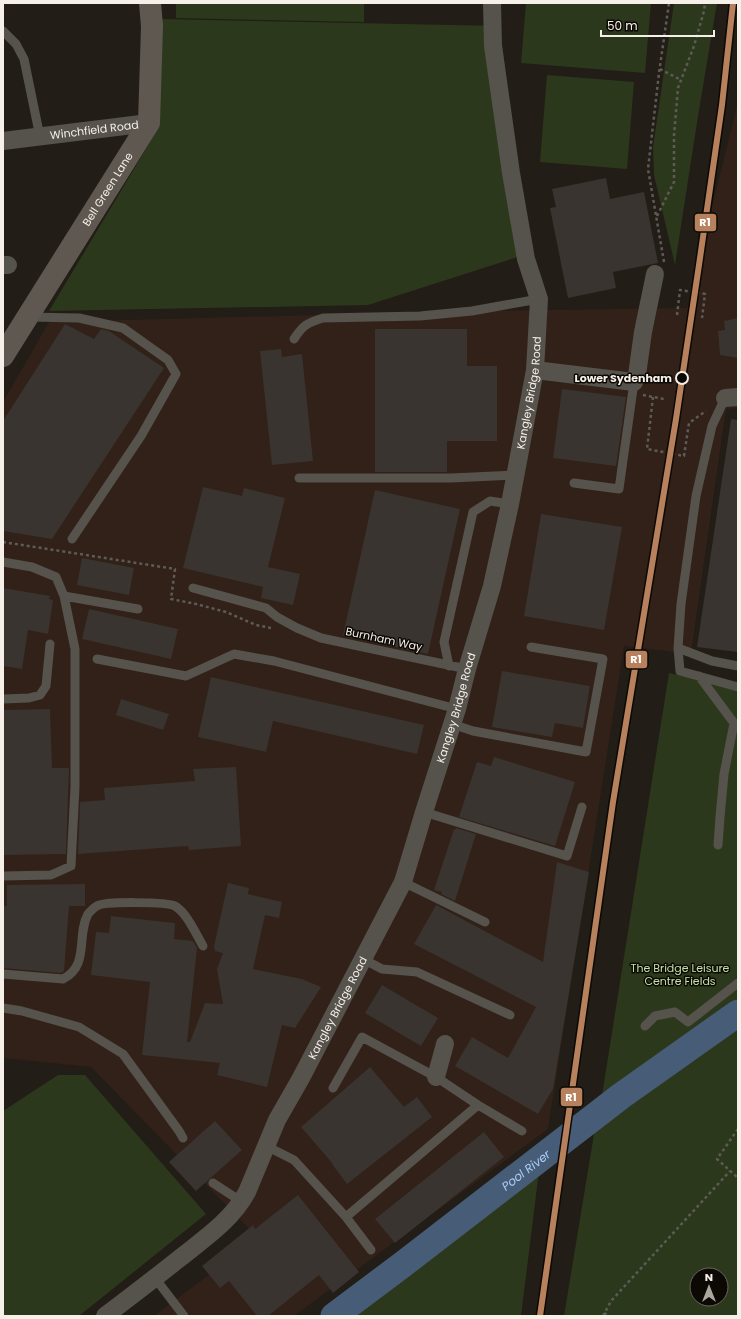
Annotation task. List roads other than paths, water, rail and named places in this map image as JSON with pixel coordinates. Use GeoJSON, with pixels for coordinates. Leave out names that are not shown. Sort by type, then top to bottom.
{"type":"FeatureCollection","features":[{"type":"Feature","properties":{"kind":"street"},"geometry":{"type":"LineString","coordinates":[[149,123],[152,26],[150,3]]}},
{"type":"Feature","properties":{"kind":"street","name":"Kangley Bridge Road"},"geometry":{"type":"LineString","coordinates":[[105,1316],[223,1223],[242,1202],[277,1120],[364,959],[403,882],[455,717],[467,669],[492,586],[510,504],[535,370],[539,299],[526,259],[511,173],[493,46],[492,3]]}},
{"type":"Feature","properties":{"kind":"street","name":"Winchfield Road"},"geometry":{"type":"LineString","coordinates":[[3,141],[149,123]]}},
{"type":"Feature","properties":{"kind":"street","name":"Bell Green Lane"},"geometry":{"type":"LineString","coordinates":[[3,356],[149,123]]}},
{"type":"Feature","properties":{"kind":"street"},"geometry":{"type":"LineString","coordinates":[[535,370],[640,389],[637,375],[643,332],[660,270]]}},
{"type":"Feature","properties":{"kind":"street"},"geometry":{"type":"LineString","coordinates":[[436,1077],[445,1044]]}},
{"type":"Feature","properties":{"kind":"lane","name":"Winchfield Road"},"geometry":{"type":"LineString","coordinates":[[3,31],[16,44],[24,59],[40,137]]}},
{"type":"Feature","properties":{"kind":"lane"},"geometry":{"type":"LineString","coordinates":[[294,339],[300,329],[308,323],[323,318],[420,316],[472,311],[539,299]]}},
{"type":"Feature","properties":{"kind":"lane"},"geometry":{"type":"LineString","coordinates":[[28,317],[79,318],[123,328],[168,360],[176,374],[141,436],[72,539]]}},
{"type":"Feature","properties":{"kind":"lane"},"geometry":{"type":"LineString","coordinates":[[574,483],[619,489],[640,389]]}},
{"type":"Feature","properties":{"kind":"lane"},"geometry":{"type":"LineString","coordinates":[[731,397],[712,426],[696,496],[681,604],[678,648],[680,671],[738,687]]}},
{"type":"Feature","properties":{"kind":"lane"},"geometry":{"type":"LineString","coordinates":[[299,478],[451,478],[515,475]]}},
{"type":"Feature","properties":{"kind":"lane"},"geometry":{"type":"LineString","coordinates":[[449,666],[444,642],[473,512],[490,501],[510,504]]}},
{"type":"Feature","properties":{"kind":"lane"},"geometry":{"type":"LineString","coordinates":[[3,562],[32,567],[56,577],[64,596],[75,648],[75,787],[71,866],[51,875],[3,876]]}},
{"type":"Feature","properties":{"kind":"lane","name":"Burnham Way"},"geometry":{"type":"LineString","coordinates":[[193,588],[266,608],[277,617],[297,628],[322,638],[467,669]]}},
{"type":"Feature","properties":{"kind":"lane"},"geometry":{"type":"LineString","coordinates":[[64,596],[138,609]]}},
{"type":"Feature","properties":{"kind":"lane"},"geometry":{"type":"LineString","coordinates":[[3,699],[29,698],[40,695],[46,686],[50,644]]}},
{"type":"Feature","properties":{"kind":"lane"},"geometry":{"type":"LineString","coordinates":[[97,659],[186,676],[234,654],[274,661],[455,717],[473,730],[586,752],[603,659],[531,647]]}},
{"type":"Feature","properties":{"kind":"lane"},"geometry":{"type":"LineString","coordinates":[[678,648],[712,661],[738,666]]}},
{"type":"Feature","properties":{"kind":"lane"},"geometry":{"type":"LineString","coordinates":[[699,676],[734,723],[724,774],[718,845]]}},
{"type":"Feature","properties":{"kind":"lane"},"geometry":{"type":"LineString","coordinates":[[424,812],[567,856],[582,807]]}},
{"type":"Feature","properties":{"kind":"lane"},"geometry":{"type":"LineString","coordinates":[[403,882],[485,922]]}},
{"type":"Feature","properties":{"kind":"lane"},"geometry":{"type":"LineString","coordinates":[[3,974],[63,979],[70,976],[76,968],[81,950],[84,923],[89,913],[97,906],[108,903],[164,904],[175,906],[184,914],[203,946]]}},
{"type":"Feature","properties":{"kind":"lane"},"geometry":{"type":"LineString","coordinates":[[364,959],[382,969],[417,972],[510,1015]]}},
{"type":"Feature","properties":{"kind":"lane"},"geometry":{"type":"LineString","coordinates":[[645,1026],[655,1016],[675,1012],[688,1022],[738,983]]}},
{"type":"Feature","properties":{"kind":"lane"},"geometry":{"type":"LineString","coordinates":[[3,1008],[22,1011],[79,1027],[123,1054],[180,1131],[183,1138]]}},
{"type":"Feature","properties":{"kind":"lane"},"geometry":{"type":"LineString","coordinates":[[333,1088],[362,1037],[436,1077],[478,1105],[522,1131]]}},
{"type":"Feature","properties":{"kind":"lane"},"geometry":{"type":"LineString","coordinates":[[346,1217],[478,1105]]}},
{"type":"Feature","properties":{"kind":"lane"},"geometry":{"type":"LineString","coordinates":[[266,1146],[294,1160],[346,1217],[370,1250]]}},
{"type":"Feature","properties":{"kind":"lane"},"geometry":{"type":"LineString","coordinates":[[213,1183],[242,1202]]}},
{"type":"Feature","properties":{"kind":"lane"},"geometry":{"type":"LineString","coordinates":[[155,1278],[184,1316]]}},
{"type":"Feature","properties":{"kind":"waterway","name":"Pool River"},"geometry":{"type":"LineString","coordinates":[[334,1316],[621,1096],[738,1013]]}},
{"type":"Feature","properties":{"kind":"place","name":"Lower Sydenham"},"geometry":{"type":"Point","coordinates":[682,378]}},
{"type":"Feature","properties":{"kind":"park label","name":"The Bridge Leisure Centre Fields"},"geometry":{"type":"Point","coordinates":[680,974]}}]}
